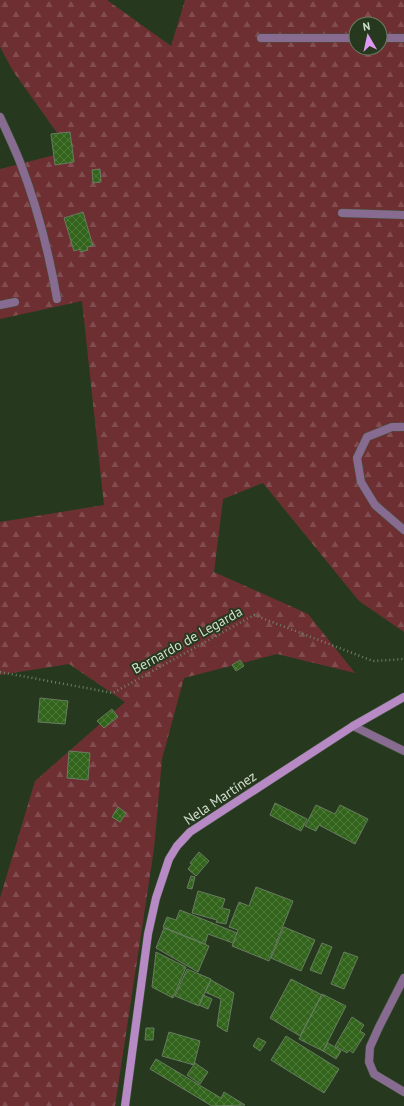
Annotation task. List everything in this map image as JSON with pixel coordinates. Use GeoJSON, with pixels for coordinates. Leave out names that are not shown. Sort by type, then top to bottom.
{"type":"FeatureCollection","features":[{"type":"Feature","properties":{"kind":"main road","name":"Nela Martínez"},"geometry":{"type":"LineString","coordinates":[[125,1106],[148,934],[156,898],[168,864],[177,846],[190,832],[354,726],[404,697]]}},
{"type":"Feature","properties":{"kind":"street"},"geometry":{"type":"LineString","coordinates":[[261,38],[348,38]]}},
{"type":"Feature","properties":{"kind":"street"},"geometry":{"type":"LineString","coordinates":[[388,38],[404,38]]}},
{"type":"Feature","properties":{"kind":"street"},"geometry":{"type":"LineString","coordinates":[[0,117],[20,163],[35,207],[47,250],[57,299]]}},
{"type":"Feature","properties":{"kind":"street"},"geometry":{"type":"LineString","coordinates":[[342,213],[404,215]]}},
{"type":"Feature","properties":{"kind":"street"},"geometry":{"type":"LineString","coordinates":[[0,306],[15,302]]}},
{"type":"Feature","properties":{"kind":"street"},"geometry":{"type":"LineString","coordinates":[[404,427],[392,427],[367,437],[357,458],[361,482],[375,505],[404,530]]}},
{"type":"Feature","properties":{"kind":"street"},"geometry":{"type":"LineString","coordinates":[[354,726],[404,751]]}},
{"type":"Feature","properties":{"kind":"street"},"geometry":{"type":"LineString","coordinates":[[404,978],[379,1027],[370,1048],[368,1062],[374,1074],[404,1092]]}},
{"type":"Feature","properties":{"kind":"path","name":"Bernardo de Legarda"},"geometry":{"type":"LineString","coordinates":[[0,672],[114,693],[254,615],[373,661],[404,659]]}},
{"type":"Feature","properties":{"kind":"green space"},"geometry":{"type":"Polygon","coordinates":[[[0,0],[107,0],[171,46],[185,0],[404,0],[404,632],[359,601],[263,483],[223,499],[214,572],[308,614],[355,673],[277,654],[184,678],[162,759],[154,849],[115,1106],[0,1106],[0,898],[35,781],[125,702],[69,664],[0,675],[0,522],[104,505],[82,301],[0,319],[0,169],[70,151],[13,71],[0,47],[0,0]]]}},
{"type":"Feature","properties":{"kind":"building"},"geometry":{"type":"Polygon","coordinates":[[[70,132],[74,162],[55,165],[51,134],[70,132]]]}},
{"type":"Feature","properties":{"kind":"building"},"geometry":{"type":"Polygon","coordinates":[[[100,169],[101,182],[93,183],[92,170],[100,169]]]}},
{"type":"Feature","properties":{"kind":"building"},"geometry":{"type":"Polygon","coordinates":[[[83,212],[93,246],[87,247],[88,250],[80,252],[80,249],[74,251],[64,218],[83,212]]]}},
{"type":"Feature","properties":{"kind":"building"},"geometry":{"type":"Polygon","coordinates":[[[240,660],[244,666],[236,671],[232,665],[240,660]]]}},
{"type":"Feature","properties":{"kind":"building"},"geometry":{"type":"Polygon","coordinates":[[[40,698],[68,701],[65,724],[38,722],[40,698]]]}},
{"type":"Feature","properties":{"kind":"building"},"geometry":{"type":"Polygon","coordinates":[[[112,709],[118,717],[104,728],[97,721],[112,709]]]}},
{"type":"Feature","properties":{"kind":"building"},"geometry":{"type":"Polygon","coordinates":[[[69,751],[90,753],[88,780],[67,778],[69,751]]]}},
{"type":"Feature","properties":{"kind":"building"},"geometry":{"type":"Polygon","coordinates":[[[275,803],[307,819],[301,831],[270,815],[275,803]]]}},
{"type":"Feature","properties":{"kind":"building"},"geometry":{"type":"Polygon","coordinates":[[[316,805],[335,814],[340,805],[368,819],[355,844],[319,825],[316,831],[305,826],[316,805]]]}},
{"type":"Feature","properties":{"kind":"building"},"geometry":{"type":"Polygon","coordinates":[[[118,807],[126,813],[120,822],[112,817],[118,807]]]}},
{"type":"Feature","properties":{"kind":"building"},"geometry":{"type":"Polygon","coordinates":[[[199,852],[209,861],[196,876],[188,869],[192,864],[190,863],[199,852]]]}},
{"type":"Feature","properties":{"kind":"building"},"geometry":{"type":"Polygon","coordinates":[[[191,876],[195,877],[192,889],[187,888],[191,876]]]}},
{"type":"Feature","properties":{"kind":"building"},"geometry":{"type":"Polygon","coordinates":[[[256,887],[293,901],[269,961],[232,946],[238,930],[229,927],[239,902],[249,906],[256,887]]]}},
{"type":"Feature","properties":{"kind":"building"},"geometry":{"type":"Polygon","coordinates":[[[198,891],[225,899],[222,908],[230,910],[226,924],[192,913],[198,891]]]}},
{"type":"Feature","properties":{"kind":"building"},"geometry":{"type":"Polygon","coordinates":[[[180,910],[237,933],[233,943],[208,934],[205,944],[163,927],[167,917],[176,920],[180,910]]]}},
{"type":"Feature","properties":{"kind":"building"},"geometry":{"type":"Polygon","coordinates":[[[284,927],[315,940],[301,971],[271,958],[284,927]]]}},
{"type":"Feature","properties":{"kind":"building"},"geometry":{"type":"Polygon","coordinates":[[[164,928],[209,946],[198,972],[156,948],[164,928]]]}},
{"type":"Feature","properties":{"kind":"building"},"geometry":{"type":"Polygon","coordinates":[[[322,943],[332,947],[321,974],[310,970],[322,943]]]}},
{"type":"Feature","properties":{"kind":"building"},"geometry":{"type":"Polygon","coordinates":[[[156,952],[186,967],[173,998],[152,987],[156,952]]]}},
{"type":"Feature","properties":{"kind":"building"},"geometry":{"type":"Polygon","coordinates":[[[344,952],[358,957],[344,989],[331,984],[344,952]]]}},
{"type":"Feature","properties":{"kind":"building"},"geometry":{"type":"Polygon","coordinates":[[[187,969],[211,979],[199,1006],[175,996],[187,969]]]}},
{"type":"Feature","properties":{"kind":"building"},"geometry":{"type":"Polygon","coordinates":[[[291,979],[322,995],[300,1036],[270,1018],[291,979]]]}},
{"type":"Feature","properties":{"kind":"building"},"geometry":{"type":"Polygon","coordinates":[[[211,980],[234,993],[227,1032],[217,1026],[221,999],[205,992],[211,980]]]}},
{"type":"Feature","properties":{"kind":"building"},"geometry":{"type":"Polygon","coordinates":[[[322,994],[346,1006],[323,1051],[299,1039],[322,994]]]}},
{"type":"Feature","properties":{"kind":"building"},"geometry":{"type":"Polygon","coordinates":[[[203,995],[212,999],[208,1009],[199,1005],[203,995]]]}},
{"type":"Feature","properties":{"kind":"building"},"geometry":{"type":"Polygon","coordinates":[[[352,1017],[364,1025],[360,1031],[365,1034],[353,1053],[349,1050],[347,1053],[335,1046],[352,1017]]]}},
{"type":"Feature","properties":{"kind":"building"},"geometry":{"type":"Polygon","coordinates":[[[146,1028],[154,1028],[153,1040],[145,1040],[146,1028]]]}},
{"type":"Feature","properties":{"kind":"building"},"geometry":{"type":"Polygon","coordinates":[[[169,1032],[200,1041],[194,1065],[162,1056],[169,1032]]]}},
{"type":"Feature","properties":{"kind":"building"},"geometry":{"type":"Polygon","coordinates":[[[286,1036],[339,1069],[324,1093],[271,1060],[286,1036]]]}},
{"type":"Feature","properties":{"kind":"building"},"geometry":{"type":"Polygon","coordinates":[[[258,1038],[266,1042],[260,1051],[253,1046],[258,1038]]]}},
{"type":"Feature","properties":{"kind":"building"},"geometry":{"type":"Polygon","coordinates":[[[328,1043],[341,1051],[336,1059],[323,1051],[328,1043]]]}},
{"type":"Feature","properties":{"kind":"building"},"geometry":{"type":"Polygon","coordinates":[[[156,1059],[221,1098],[224,1092],[245,1105],[212,1106],[150,1069],[156,1059]]]}},
{"type":"Feature","properties":{"kind":"building"},"geometry":{"type":"Polygon","coordinates":[[[195,1063],[208,1072],[200,1084],[187,1075],[195,1063]]]}}]}
